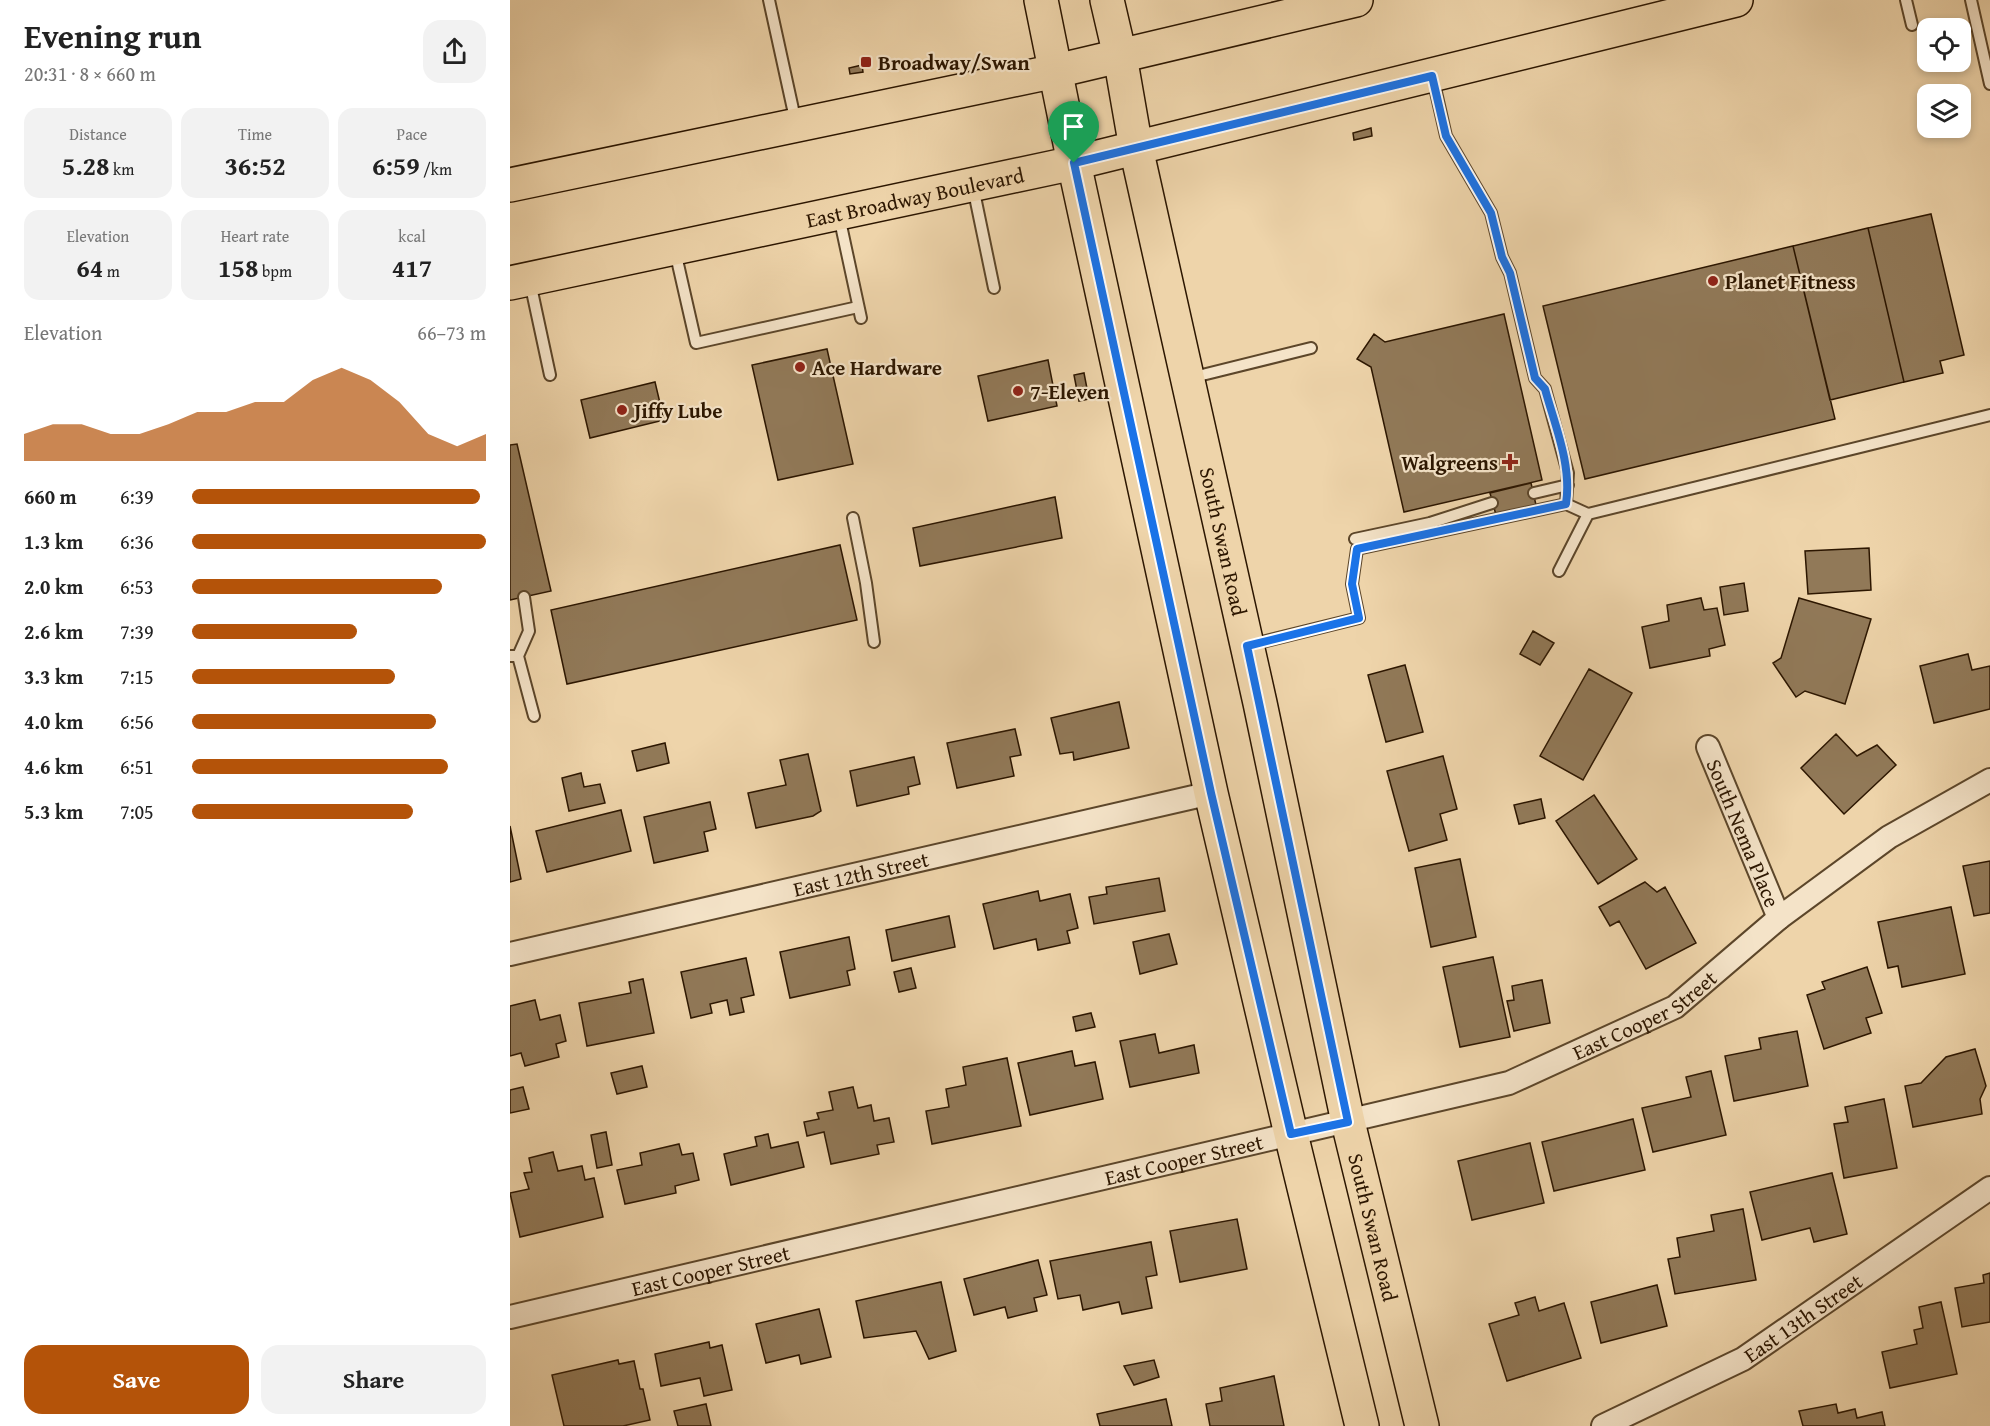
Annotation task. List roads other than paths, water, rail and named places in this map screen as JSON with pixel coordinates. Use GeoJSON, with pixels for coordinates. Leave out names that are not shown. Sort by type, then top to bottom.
{"type":"FeatureCollection","features":[{"type":"Feature","properties":{"kind":"main road"},"geometry":{"type":"LineString","coordinates":[[1041,0],[1074,163],[1211,793],[1362,1426]]}},
{"type":"Feature","properties":{"kind":"main road","name":"South Swan Road"},"geometry":{"type":"LineString","coordinates":[[1107,0],[1136,148],[1247,646],[1348,1122],[1422,1426]]}},
{"type":"Feature","properties":{"kind":"main road"},"geometry":{"type":"LineString","coordinates":[[510,185],[1056,71],[1356,0]]}},
{"type":"Feature","properties":{"kind":"main road","name":"East Broadway Boulevard"},"geometry":{"type":"LineString","coordinates":[[520,281],[1074,163],[1736,0]]}},
{"type":"Feature","properties":{"kind":"street","name":"South Nema Place"},"geometry":{"type":"LineString","coordinates":[[1708,747],[1779,918]]}},
{"type":"Feature","properties":{"kind":"street","name":"East Cooper Street"},"geometry":{"type":"LineString","coordinates":[[510,1317],[1509,1083],[1675,1007],[1779,918],[1889,837],[1990,780]]}},
{"type":"Feature","properties":{"kind":"street","name":"East 12th Street"},"geometry":{"type":"LineString","coordinates":[[510,954],[1211,793]]}},
{"type":"Feature","properties":{"kind":"street","name":"East 13th Street"},"geometry":{"type":"LineString","coordinates":[[1603,1426],[1743,1359],[1990,1188]]}},
{"type":"Feature","properties":{"kind":"lane"},"geometry":{"type":"LineString","coordinates":[[769,0],[797,125]]}},
{"type":"Feature","properties":{"kind":"lane"},"geometry":{"type":"LineString","coordinates":[[1906,0],[1912,25]]}},
{"type":"Feature","properties":{"kind":"lane"},"geometry":{"type":"LineString","coordinates":[[1971,0],[1990,84]]}},
{"type":"Feature","properties":{"kind":"lane"},"geometry":{"type":"LineString","coordinates":[[1432,76],[1446,136],[1491,213],[1502,257],[1510,273],[1535,378],[1545,389],[1568,473],[1566,504]]}},
{"type":"Feature","properties":{"kind":"lane"},"geometry":{"type":"LineString","coordinates":[[973,184],[994,288]]}},
{"type":"Feature","properties":{"kind":"lane"},"geometry":{"type":"LineString","coordinates":[[838,213],[861,318]]}},
{"type":"Feature","properties":{"kind":"lane"},"geometry":{"type":"LineString","coordinates":[[674,248],[696,343],[858,306]]}},
{"type":"Feature","properties":{"kind":"lane"},"geometry":{"type":"LineString","coordinates":[[520,281],[550,375]]}},
{"type":"Feature","properties":{"kind":"lane"},"geometry":{"type":"LineString","coordinates":[[1187,379],[1311,348]]}},
{"type":"Feature","properties":{"kind":"lane"},"geometry":{"type":"LineString","coordinates":[[1356,544],[1566,504],[1588,514],[1990,415]]}},
{"type":"Feature","properties":{"kind":"lane"},"geometry":{"type":"LineString","coordinates":[[1534,494],[1568,485]]}},
{"type":"Feature","properties":{"kind":"lane"},"geometry":{"type":"LineString","coordinates":[[1356,544],[1430,524],[1492,503]]}},
{"type":"Feature","properties":{"kind":"lane"},"geometry":{"type":"LineString","coordinates":[[1559,571],[1588,514]]}},
{"type":"Feature","properties":{"kind":"lane"},"geometry":{"type":"LineString","coordinates":[[853,518],[874,642]]}},
{"type":"Feature","properties":{"kind":"lane"},"geometry":{"type":"LineString","coordinates":[[1247,646],[1359,618],[1352,584],[1356,544]]}},
{"type":"Feature","properties":{"kind":"lane"},"geometry":{"type":"LineString","coordinates":[[524,597],[529,631],[514,656],[534,716]]}},
{"type":"Feature","properties":{"kind":"place","name":"Broadway/Swan"},"geometry":{"type":"Point","coordinates":[866,62]}},
{"type":"Feature","properties":{"kind":"place","name":"Planet Fitness"},"geometry":{"type":"Point","coordinates":[1713,281]}},
{"type":"Feature","properties":{"kind":"place","name":"Ace Hardware"},"geometry":{"type":"Point","coordinates":[800,367]}},
{"type":"Feature","properties":{"kind":"place","name":"7-Eleven"},"geometry":{"type":"Point","coordinates":[1018,391]}},
{"type":"Feature","properties":{"kind":"place","name":"Jiffy Lube"},"geometry":{"type":"Point","coordinates":[622,410]}},
{"type":"Feature","properties":{"kind":"place","name":"Walgreens"},"geometry":{"type":"Point","coordinates":[1510,462]}}]}
